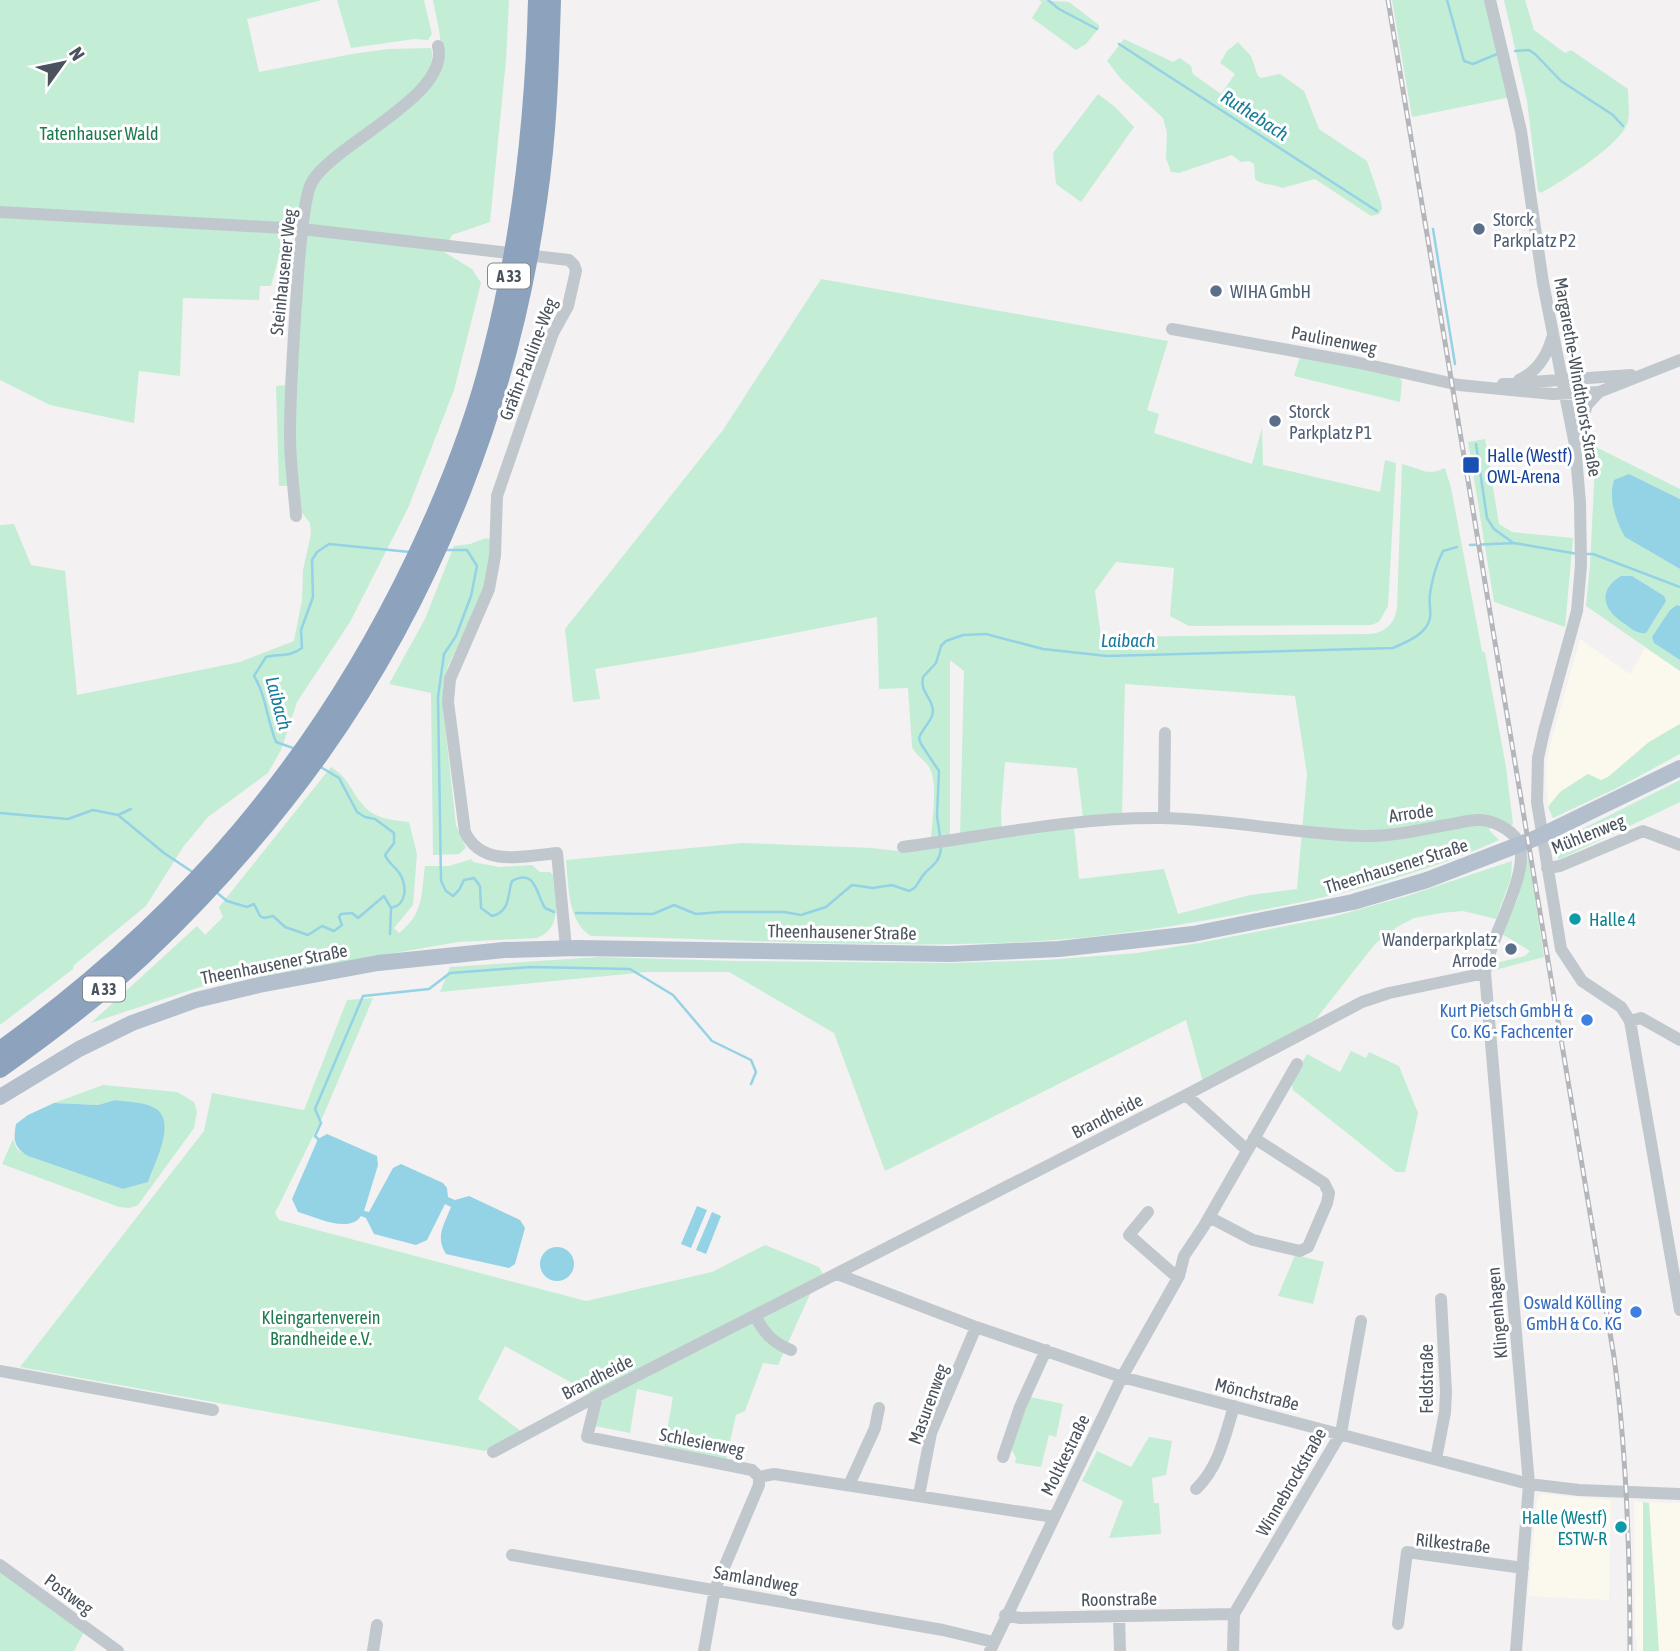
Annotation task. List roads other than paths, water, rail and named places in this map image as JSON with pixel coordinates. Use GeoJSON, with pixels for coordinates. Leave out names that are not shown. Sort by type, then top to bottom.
{"type":"FeatureCollection","features":[{"type":"Feature","properties":{"kind":"highway","name":"A 33"},"geometry":{"type":"LineString","coordinates":[[429,548],[477,404],[508,281],[523,198],[530,135],[537,0]]}},
{"type":"Feature","properties":{"kind":"highway","name":"A 33"},"geometry":{"type":"LineString","coordinates":[[0,1069],[94,998],[141,958],[216,871],[253,816],[297,772],[316,747],[394,603],[429,548],[486,425],[506,359],[524,279],[538,202],[546,134],[552,0]]}},
{"type":"Feature","properties":{"kind":"highway","name":"A 33"},"geometry":{"type":"LineString","coordinates":[[0,1050],[87,984],[194,895]]}},
{"type":"Feature","properties":{"kind":"main road","name":"Theenhausener Straße"},"geometry":{"type":"LineString","coordinates":[[0,1097],[79,1049],[132,1023],[196,1000],[259,985],[378,963],[492,951],[566,948],[950,954],[1059,950],[1193,934],[1353,902],[1427,880],[1572,822],[1680,768]]}},
{"type":"Feature","properties":{"kind":"street","name":"Margarethe-Windthorst-Straße"},"geometry":{"type":"LineString","coordinates":[[1490,0],[1521,131],[1543,283],[1578,472],[1581,565],[1574,629],[1538,758],[1537,802],[1561,949],[1571,969],[1582,981],[1621,1007],[1630,1021]]}},
{"type":"Feature","properties":{"kind":"street","name":"Steinhausener Weg"},"geometry":{"type":"LineString","coordinates":[[296,516],[290,439],[293,341],[302,229],[311,182],[336,156],[372,132],[416,96],[430,77],[439,57],[438,46]]}},
{"type":"Feature","properties":{"kind":"street","name":"Gräfin-Pauline-Weg"},"geometry":{"type":"LineString","coordinates":[[0,212],[302,229],[569,260],[574,265],[576,271],[568,306],[553,333],[497,496],[493,574],[484,603],[453,669],[448,702],[465,832],[476,849],[488,855],[557,853],[566,948]]}},
{"type":"Feature","properties":{"kind":"street","name":"Paulinenweg"},"geometry":{"type":"LineString","coordinates":[[1172,329],[1355,362],[1459,385],[1564,394],[1599,392],[1641,374]]}},
{"type":"Feature","properties":{"kind":"street","name":"Paulinenweg"},"geometry":{"type":"LineString","coordinates":[[1512,382],[1530,374],[1548,352],[1553,336]]}},
{"type":"Feature","properties":{"kind":"street"},"geometry":{"type":"LineString","coordinates":[[1641,374],[1680,360]]}},
{"type":"Feature","properties":{"kind":"street","name":"Paulinenweg"},"geometry":{"type":"LineString","coordinates":[[1489,386],[1512,382],[1641,374]]}},
{"type":"Feature","properties":{"kind":"street"},"geometry":{"type":"LineString","coordinates":[[1575,445],[1587,405],[1599,392]]}},
{"type":"Feature","properties":{"kind":"street"},"geometry":{"type":"LineString","coordinates":[[1164,818],[1165,733]]}},
{"type":"Feature","properties":{"kind":"street","name":"Arrode"},"geometry":{"type":"LineString","coordinates":[[903,847],[1120,818],[1164,818],[1363,836],[1421,830],[1477,820],[1501,826],[1517,841],[1521,851],[1517,878],[1492,945],[1485,973]]}},
{"type":"Feature","properties":{"kind":"street","name":"Mühlenweg"},"geometry":{"type":"LineString","coordinates":[[1547,869],[1643,831],[1680,845]]}},
{"type":"Feature","properties":{"kind":"street","name":"Brandheide"},"geometry":{"type":"LineString","coordinates":[[493,1452],[1362,1002],[1389,993],[1485,973]]}},
{"type":"Feature","properties":{"kind":"street","name":"Klingenhagen"},"geometry":{"type":"LineString","coordinates":[[1485,973],[1529,1484],[1516,1651]]}},
{"type":"Feature","properties":{"kind":"street"},"geometry":{"type":"LineString","coordinates":[[1680,1040],[1641,1018],[1630,1021],[1680,1310]]}},
{"type":"Feature","properties":{"kind":"street","name":"Moltkestraße"},"geometry":{"type":"LineString","coordinates":[[991,1646],[1122,1377],[1178,1278],[1184,1256],[1297,1063]]}},
{"type":"Feature","properties":{"kind":"street"},"geometry":{"type":"LineString","coordinates":[[1186,1095],[1247,1150]]}},
{"type":"Feature","properties":{"kind":"street"},"geometry":{"type":"LineString","coordinates":[[1209,1217],[1253,1240],[1300,1251],[1308,1247],[1328,1203],[1329,1193],[1324,1182],[1254,1138]]}},
{"type":"Feature","properties":{"kind":"street"},"geometry":{"type":"LineString","coordinates":[[1148,1212],[1129,1235],[1178,1278]]}},
{"type":"Feature","properties":{"kind":"street","name":"Mönchstraße"},"geometry":{"type":"LineString","coordinates":[[837,1274],[976,1327],[1122,1377],[1529,1484],[1579,1490],[1680,1494]]}},
{"type":"Feature","properties":{"kind":"street","name":"Feldstraße"},"geometry":{"type":"LineString","coordinates":[[1436,1459],[1446,1392],[1441,1299]]}},
{"type":"Feature","properties":{"kind":"street"},"geometry":{"type":"LineString","coordinates":[[755,1316],[771,1340],[791,1350]]}},
{"type":"Feature","properties":{"kind":"street","name":"Winnebrockstraße"},"geometry":{"type":"LineString","coordinates":[[1233,1651],[1234,1614],[1341,1433],[1361,1321]]}},
{"type":"Feature","properties":{"kind":"street","name":"Masurenweg"},"geometry":{"type":"LineString","coordinates":[[919,1495],[932,1433],[976,1327]]}},
{"type":"Feature","properties":{"kind":"street"},"geometry":{"type":"LineString","coordinates":[[1003,1457],[1020,1407],[1046,1350]]}},
{"type":"Feature","properties":{"kind":"street"},"geometry":{"type":"LineString","coordinates":[[0,1371],[213,1410]]}},
{"type":"Feature","properties":{"kind":"street","name":"Schlesierweg"},"geometry":{"type":"LineString","coordinates":[[597,1396],[587,1437],[752,1470],[759,1477],[775,1474],[1054,1517]]}},
{"type":"Feature","properties":{"kind":"street"},"geometry":{"type":"LineString","coordinates":[[1196,1489],[1207,1478],[1222,1448],[1234,1406]]}},
{"type":"Feature","properties":{"kind":"street"},"geometry":{"type":"LineString","coordinates":[[849,1485],[875,1428],[879,1408]]}},
{"type":"Feature","properties":{"kind":"street"},"geometry":{"type":"LineString","coordinates":[[704,1651],[715,1590],[759,1485],[759,1477]]}},
{"type":"Feature","properties":{"kind":"street","name":"Rilkestraße"},"geometry":{"type":"LineString","coordinates":[[1398,1624],[1407,1552],[1523,1568]]}},
{"type":"Feature","properties":{"kind":"street","name":"Samlandweg"},"geometry":{"type":"LineString","coordinates":[[512,1555],[943,1630],[991,1646]]}},
{"type":"Feature","properties":{"kind":"street","name":"Postweg"},"geometry":{"type":"LineString","coordinates":[[0,1565],[118,1651]]}},
{"type":"Feature","properties":{"kind":"street","name":"Roonstraße"},"geometry":{"type":"LineString","coordinates":[[1005,1615],[1020,1618],[1234,1614]]}},
{"type":"Feature","properties":{"kind":"street"},"geometry":{"type":"LineString","coordinates":[[1119,1617],[1120,1651]]}},
{"type":"Feature","properties":{"kind":"street"},"geometry":{"type":"LineString","coordinates":[[373,1651],[377,1625]]}},
{"type":"Feature","properties":{"kind":"water"},"geometry":{"type":"Polygon","coordinates":[[[1629,474],[1680,499],[1680,569],[1625,537],[1614,510],[1612,487],[1614,480],[1629,474]]]}},
{"type":"Feature","properties":{"kind":"water"},"geometry":{"type":"Polygon","coordinates":[[[1621,576],[1632,576],[1664,596],[1666,601],[1646,633],[1632,629],[1608,607],[1608,588],[1621,576]]]}},
{"type":"Feature","properties":{"kind":"water"},"geometry":{"type":"Polygon","coordinates":[[[1680,606],[1680,660],[1654,643],[1652,637],[1670,610],[1680,606]]]}},
{"type":"Feature","properties":{"kind":"water"},"geometry":{"type":"Polygon","coordinates":[[[115,1100],[153,1107],[164,1121],[162,1142],[148,1182],[123,1189],[28,1156],[16,1143],[16,1124],[54,1103],[98,1105],[115,1100]]]}},
{"type":"Feature","properties":{"kind":"water"},"geometry":{"type":"Polygon","coordinates":[[[327,1134],[377,1156],[378,1165],[364,1211],[369,1212],[393,1168],[401,1164],[443,1183],[448,1197],[455,1200],[469,1196],[520,1220],[525,1228],[515,1264],[509,1268],[446,1254],[441,1236],[451,1207],[445,1204],[427,1240],[416,1245],[374,1234],[366,1218],[361,1216],[349,1224],[341,1224],[298,1212],[292,1199],[318,1139],[327,1134]]]}},
{"type":"Feature","properties":{"kind":"water"},"geometry":{"type":"Polygon","coordinates":[[[697,1206],[707,1210],[691,1248],[681,1244],[697,1206]]]}},
{"type":"Feature","properties":{"kind":"water"},"geometry":{"type":"Polygon","coordinates":[[[712,1212],[721,1216],[706,1254],[696,1250],[712,1212]]]}},
{"type":"Feature","properties":{"kind":"water"},"geometry":{"type":"Polygon","coordinates":[[[557,1247],[569,1252],[574,1264],[569,1276],[557,1281],[545,1276],[540,1264],[545,1252],[557,1247]]]}},
{"type":"Feature","properties":{"kind":"waterway","name":"Ruthebach"},"geometry":{"type":"LineString","coordinates":[[1048,0],[1059,9],[1097,29]]}},
{"type":"Feature","properties":{"kind":"waterway"},"geometry":{"type":"LineString","coordinates":[[1447,0],[1464,61],[1473,64],[1497,54]]}},
{"type":"Feature","properties":{"kind":"waterway","name":"Ruthebach"},"geometry":{"type":"LineString","coordinates":[[1119,44],[1377,211]]}},
{"type":"Feature","properties":{"kind":"waterway"},"geometry":{"type":"LineString","coordinates":[[1515,51],[1529,50],[1535,54],[1561,81],[1613,115],[1623,126]]}},
{"type":"Feature","properties":{"kind":"waterway","name":"Ruthebach"},"geometry":{"type":"LineString","coordinates":[[1433,229],[1455,364]]}},
{"type":"Feature","properties":{"kind":"waterway","name":"Ruthebach"},"geometry":{"type":"LineString","coordinates":[[1476,444],[1487,518],[1494,529],[1512,542]]}},
{"type":"Feature","properties":{"kind":"waterway","name":"Laibach"},"geometry":{"type":"LineString","coordinates":[[1470,545],[1514,543],[1578,554]]}},
{"type":"Feature","properties":{"kind":"waterway","name":"Laibach"},"geometry":{"type":"LineString","coordinates":[[293,748],[276,742],[254,676],[266,657],[289,654],[302,648],[301,630],[313,597],[312,560],[317,552],[329,544],[410,552]]}},
{"type":"Feature","properties":{"kind":"waterway","name":"Laibach"},"geometry":{"type":"LineString","coordinates":[[940,836],[937,816],[939,771],[919,738],[933,711],[923,687],[923,677],[936,663],[941,646],[946,641],[963,635],[986,634],[1043,649],[1107,656],[1393,648],[1415,637],[1426,627],[1430,615],[1431,588],[1438,562],[1443,551],[1457,547]]}},
{"type":"Feature","properties":{"kind":"waterway","name":"Laibach"},"geometry":{"type":"LineString","coordinates":[[445,550],[467,550],[477,566],[471,596],[456,636],[444,654],[438,697],[441,881],[446,891],[453,896],[464,880],[474,878],[480,886],[481,908],[492,916],[505,906],[512,881],[526,878],[534,884],[545,908],[554,912]]}},
{"type":"Feature","properties":{"kind":"waterway","name":"Laibach"},"geometry":{"type":"LineString","coordinates":[[1584,554],[1593,554],[1680,587]]}},
{"type":"Feature","properties":{"kind":"waterway","name":"Laibach"},"geometry":{"type":"LineString","coordinates":[[215,891],[227,901],[247,907],[254,904],[260,916],[273,916],[285,927],[308,935],[322,926],[334,931],[342,925],[339,917],[341,914],[352,913],[358,918],[384,896],[391,908],[400,903],[404,894],[402,879],[385,855],[394,843],[394,833],[375,819],[357,812],[339,778],[319,766]]}},
{"type":"Feature","properties":{"kind":"waterway"},"geometry":{"type":"LineString","coordinates":[[118,815],[131,809]]}},
{"type":"Feature","properties":{"kind":"waterway","name":"Laibach"},"geometry":{"type":"LineString","coordinates":[[0,813],[68,819],[93,810],[118,815],[164,853],[194,873]]}},
{"type":"Feature","properties":{"kind":"waterway","name":"Laibach"},"geometry":{"type":"LineString","coordinates":[[576,913],[653,914],[674,905],[696,914],[784,912],[801,915],[826,907],[852,885],[873,888],[892,885],[909,891],[936,862],[941,848]]}},
{"type":"Feature","properties":{"kind":"waterway"},"geometry":{"type":"LineString","coordinates":[[390,934],[391,909]]}},
{"type":"Feature","properties":{"kind":"waterway"},"geometry":{"type":"LineString","coordinates":[[318,1139],[315,1136],[321,1123],[315,1109],[363,996],[429,989],[450,973],[530,967],[630,969],[673,995],[712,1041],[751,1060],[756,1072],[751,1084]]}},
{"type":"Feature","properties":{"kind":"railway"},"geometry":{"type":"LineString","coordinates":[[1388,0],[1614,1357],[1627,1504],[1630,1651]]}},
{"type":"Feature","properties":{"kind":"place","name":"Storck Parkplatz P2"},"geometry":{"type":"Point","coordinates":[1479,229]}},
{"type":"Feature","properties":{"kind":"place","name":"WIHA GmbH"},"geometry":{"type":"Point","coordinates":[1216,291]}},
{"type":"Feature","properties":{"kind":"place","name":"Storck Parkplatz P1"},"geometry":{"type":"Point","coordinates":[1275,421]}},
{"type":"Feature","properties":{"kind":"place","name":"Halle (Westf) OWL-Arena"},"geometry":{"type":"Point","coordinates":[1471,465]}},
{"type":"Feature","properties":{"kind":"place","name":"Halle 4"},"geometry":{"type":"Point","coordinates":[1575,919]}},
{"type":"Feature","properties":{"kind":"place","name":"Wanderparkplatz Arrode"},"geometry":{"type":"Point","coordinates":[1511,949]}},
{"type":"Feature","properties":{"kind":"place","name":"Kurt Pietsch GmbH & Co. KG - Fachcenter"},"geometry":{"type":"Point","coordinates":[1587,1020]}},
{"type":"Feature","properties":{"kind":"place","name":"Oswald Kölling GmbH & Co. KG"},"geometry":{"type":"Point","coordinates":[1636,1312]}},
{"type":"Feature","properties":{"kind":"place","name":"Halle (Westf) ESTW-R"},"geometry":{"type":"Point","coordinates":[1621,1527]}},
{"type":"Feature","properties":{"kind":"park label","name":"Tatenhauser Wald"},"geometry":{"type":"Point","coordinates":[99,133]}},
{"type":"Feature","properties":{"kind":"park label","name":"Kleingartenverein Brandheide e.V."},"geometry":{"type":"Point","coordinates":[321,1327]}}]}
